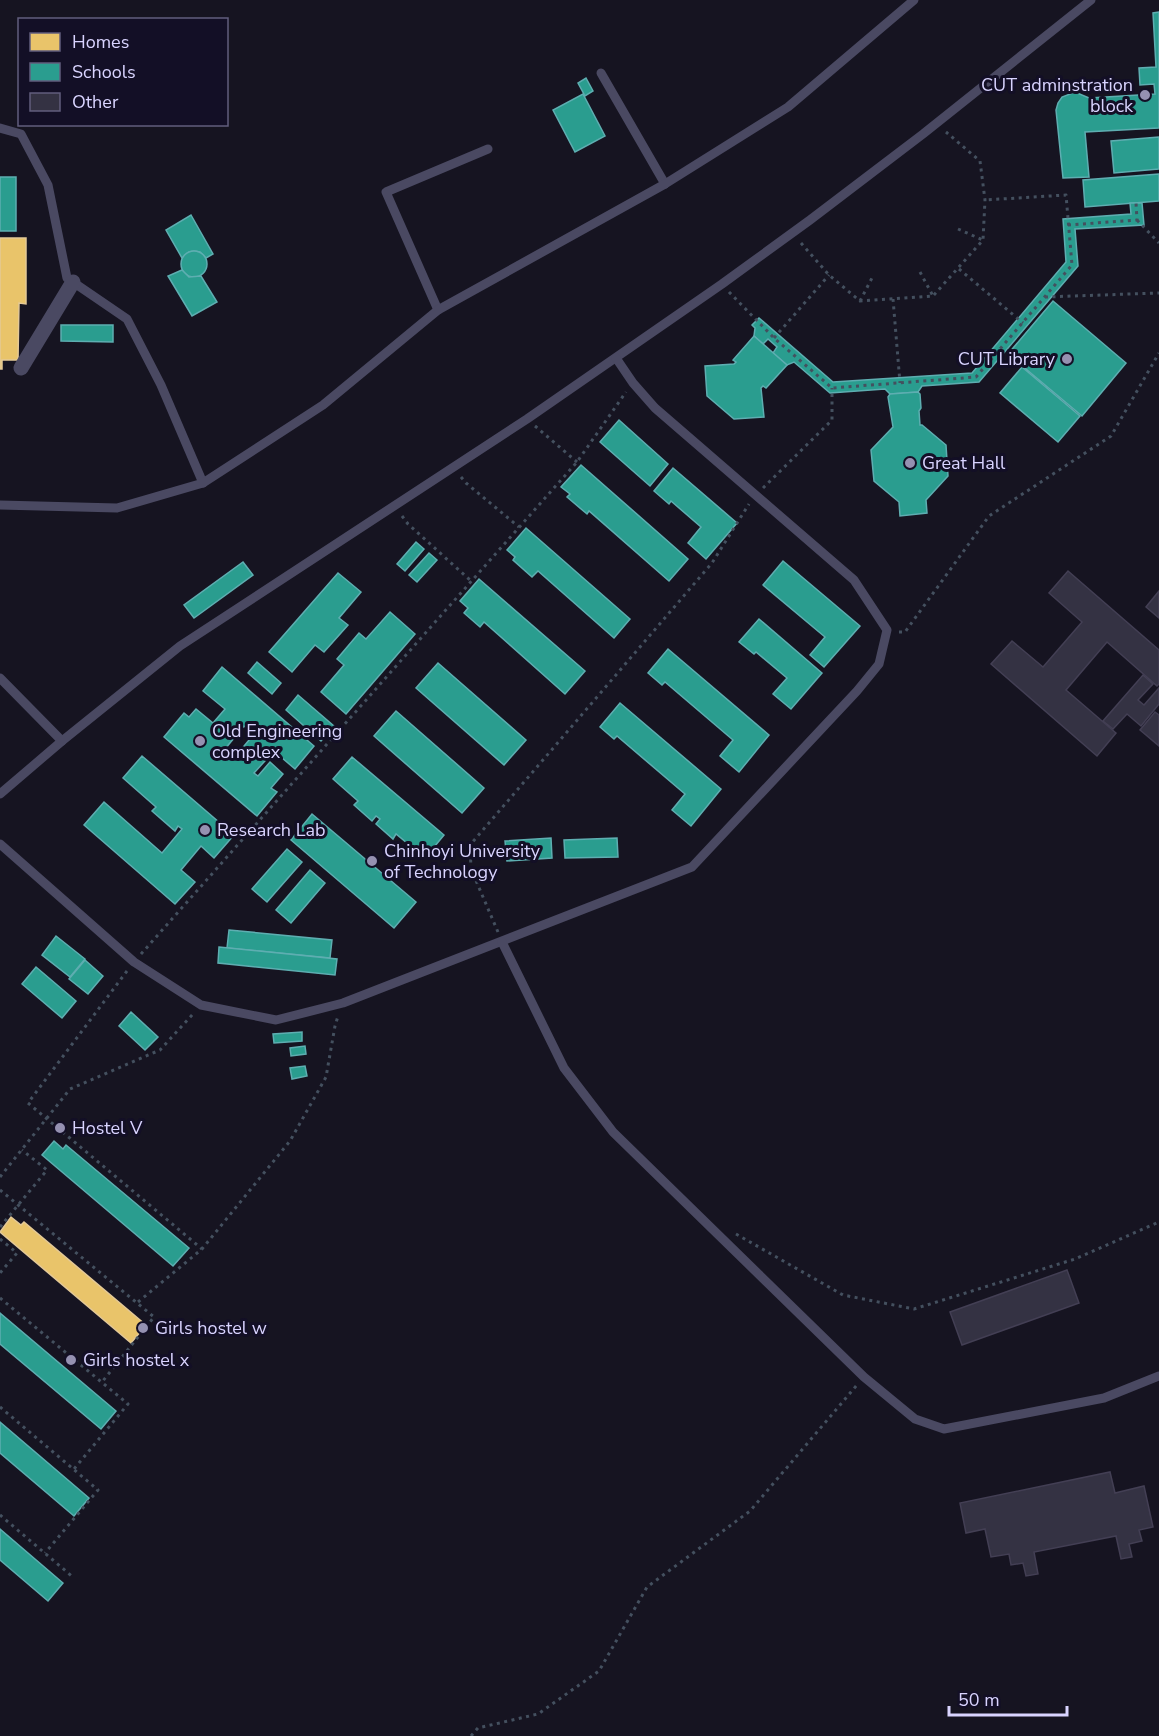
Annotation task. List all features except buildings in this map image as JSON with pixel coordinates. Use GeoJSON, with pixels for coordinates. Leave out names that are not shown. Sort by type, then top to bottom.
{"type":"FeatureCollection","features":[{"type":"Feature","properties":{"kind":"street"},"geometry":{"type":"LineString","coordinates":[[21,368],[73,282]]}},
{"type":"Feature","properties":{"kind":"lane"},"geometry":{"type":"LineString","coordinates":[[0,505],[117,508],[203,483],[323,405],[438,310],[665,184],[788,107],[914,0]]}},
{"type":"Feature","properties":{"kind":"lane"},"geometry":{"type":"LineString","coordinates":[[0,794],[180,646],[527,419],[722,284],[935,123],[1091,0]]}},
{"type":"Feature","properties":{"kind":"lane"},"geometry":{"type":"LineString","coordinates":[[601,73],[665,184]]}},
{"type":"Feature","properties":{"kind":"lane"},"geometry":{"type":"LineString","coordinates":[[0,128],[21,134],[48,185],[67,278],[127,320],[161,385],[203,483]]}},
{"type":"Feature","properties":{"kind":"lane"},"geometry":{"type":"LineString","coordinates":[[438,310],[386,192],[488,149]]}},
{"type":"Feature","properties":{"kind":"lane"},"geometry":{"type":"LineString","coordinates":[[0,844],[134,962],[201,1005],[276,1020],[343,1003],[692,867],[857,691],[879,664],[887,630],[854,580],[655,408],[633,383],[616,358]]}},
{"type":"Feature","properties":{"kind":"lane"},"geometry":{"type":"LineString","coordinates":[[0,678],[62,741]]}},
{"type":"Feature","properties":{"kind":"lane"},"geometry":{"type":"LineString","coordinates":[[502,942],[564,1068],[613,1132],[864,1377],[915,1419],[944,1429],[1104,1398],[1159,1376]]}},
{"type":"Feature","properties":{"kind":"path"},"geometry":{"type":"LineString","coordinates":[[792,233],[829,276],[860,301],[933,296],[983,240],[985,200],[980,161],[935,123]]}},
{"type":"Feature","properties":{"kind":"path"},"geometry":{"type":"LineString","coordinates":[[722,284],[774,338],[832,388],[976,377],[1072,265],[1066,195],[985,200]]}},
{"type":"Feature","properties":{"kind":"path"},"geometry":{"type":"LineString","coordinates":[[1136,203],[1137,220],[1159,243]]}},
{"type":"Feature","properties":{"kind":"path"},"geometry":{"type":"LineString","coordinates":[[1068,225],[1137,220]]}},
{"type":"Feature","properties":{"kind":"path"},"geometry":{"type":"LineString","coordinates":[[958,230],[983,240]]}},
{"type":"Feature","properties":{"kind":"path"},"geometry":{"type":"LineString","coordinates":[[959,269],[1023,323]]}},
{"type":"Feature","properties":{"kind":"path"},"geometry":{"type":"LineString","coordinates":[[920,272],[933,296]]}},
{"type":"Feature","properties":{"kind":"path"},"geometry":{"type":"LineString","coordinates":[[774,338],[829,276]]}},
{"type":"Feature","properties":{"kind":"path"},"geometry":{"type":"LineString","coordinates":[[860,301],[873,276]]}},
{"type":"Feature","properties":{"kind":"path"},"geometry":{"type":"LineString","coordinates":[[1045,297],[1159,293]]}},
{"type":"Feature","properties":{"kind":"path"},"geometry":{"type":"LineString","coordinates":[[893,299],[900,383]]}},
{"type":"Feature","properties":{"kind":"path"},"geometry":{"type":"LineString","coordinates":[[887,630],[905,632],[989,516],[1111,436],[1159,353]]}},
{"type":"Feature","properties":{"kind":"path"},"geometry":{"type":"LineString","coordinates":[[202,1248],[28,1103],[134,962],[470,580],[577,462],[633,383]]}},
{"type":"Feature","properties":{"kind":"path"},"geometry":{"type":"LineString","coordinates":[[502,942],[471,869],[470,845],[712,564],[755,495],[832,420],[832,388]]}},
{"type":"Feature","properties":{"kind":"path"},"geometry":{"type":"LineString","coordinates":[[527,419],[577,462]]}},
{"type":"Feature","properties":{"kind":"path"},"geometry":{"type":"LineString","coordinates":[[454,467],[465,483],[519,527]]}},
{"type":"Feature","properties":{"kind":"path"},"geometry":{"type":"LineString","coordinates":[[394,506],[408,524],[470,580]]}},
{"type":"Feature","properties":{"kind":"path"},"geometry":{"type":"LineString","coordinates":[[138,1302],[202,1248],[290,1141],[326,1077],[334,1026],[343,1003]]}},
{"type":"Feature","properties":{"kind":"path"},"geometry":{"type":"LineString","coordinates":[[0,1177],[70,1089],[159,1050],[201,1005]]}},
{"type":"Feature","properties":{"kind":"path"},"geometry":{"type":"LineString","coordinates":[[0,1227],[47,1170],[22,1149]]}},
{"type":"Feature","properties":{"kind":"path"},"geometry":{"type":"LineString","coordinates":[[0,1190],[154,1317],[102,1382]]}},
{"type":"Feature","properties":{"kind":"path"},"geometry":{"type":"LineString","coordinates":[[714,1231],[734,1232],[843,1295],[914,1309],[1075,1259],[1159,1222]]}},
{"type":"Feature","properties":{"kind":"path"},"geometry":{"type":"LineString","coordinates":[[0,1239],[17,1253],[0,1273]]}},
{"type":"Feature","properties":{"kind":"path"},"geometry":{"type":"LineString","coordinates":[[0,1298],[128,1404],[74,1469]]}},
{"type":"Feature","properties":{"kind":"path"},"geometry":{"type":"LineString","coordinates":[[471,1736],[478,1728],[538,1714],[599,1671],[647,1587],[750,1510],[864,1377]]}},
{"type":"Feature","properties":{"kind":"path"},"geometry":{"type":"LineString","coordinates":[[0,1407],[98,1490],[45,1553]]}},
{"type":"Feature","properties":{"kind":"path"},"geometry":{"type":"LineString","coordinates":[[0,1515],[74,1578]]}},
{"type":"Feature","properties":{"kind":"place","name":"CUT adminstration block"},"geometry":{"type":"Point","coordinates":[1145,95]}},
{"type":"Feature","properties":{"kind":"place","name":"CUT Library"},"geometry":{"type":"Point","coordinates":[1067,359]}},
{"type":"Feature","properties":{"kind":"place","name":"Great Hall"},"geometry":{"type":"Point","coordinates":[910,463]}},
{"type":"Feature","properties":{"kind":"place","name":"Old Engineering complex"},"geometry":{"type":"Point","coordinates":[200,741]}},
{"type":"Feature","properties":{"kind":"place","name":"Research Lab"},"geometry":{"type":"Point","coordinates":[205,830]}},
{"type":"Feature","properties":{"kind":"place","name":"Chinhoyi University of Technology"},"geometry":{"type":"Point","coordinates":[372,861]}},
{"type":"Feature","properties":{"kind":"place","name":"Hostel V"},"geometry":{"type":"Point","coordinates":[60,1128]}},
{"type":"Feature","properties":{"kind":"place","name":"Girls hostel w"},"geometry":{"type":"Point","coordinates":[143,1328]}},
{"type":"Feature","properties":{"kind":"place","name":"Girls hostel x"},"geometry":{"type":"Point","coordinates":[71,1360]}}]}
